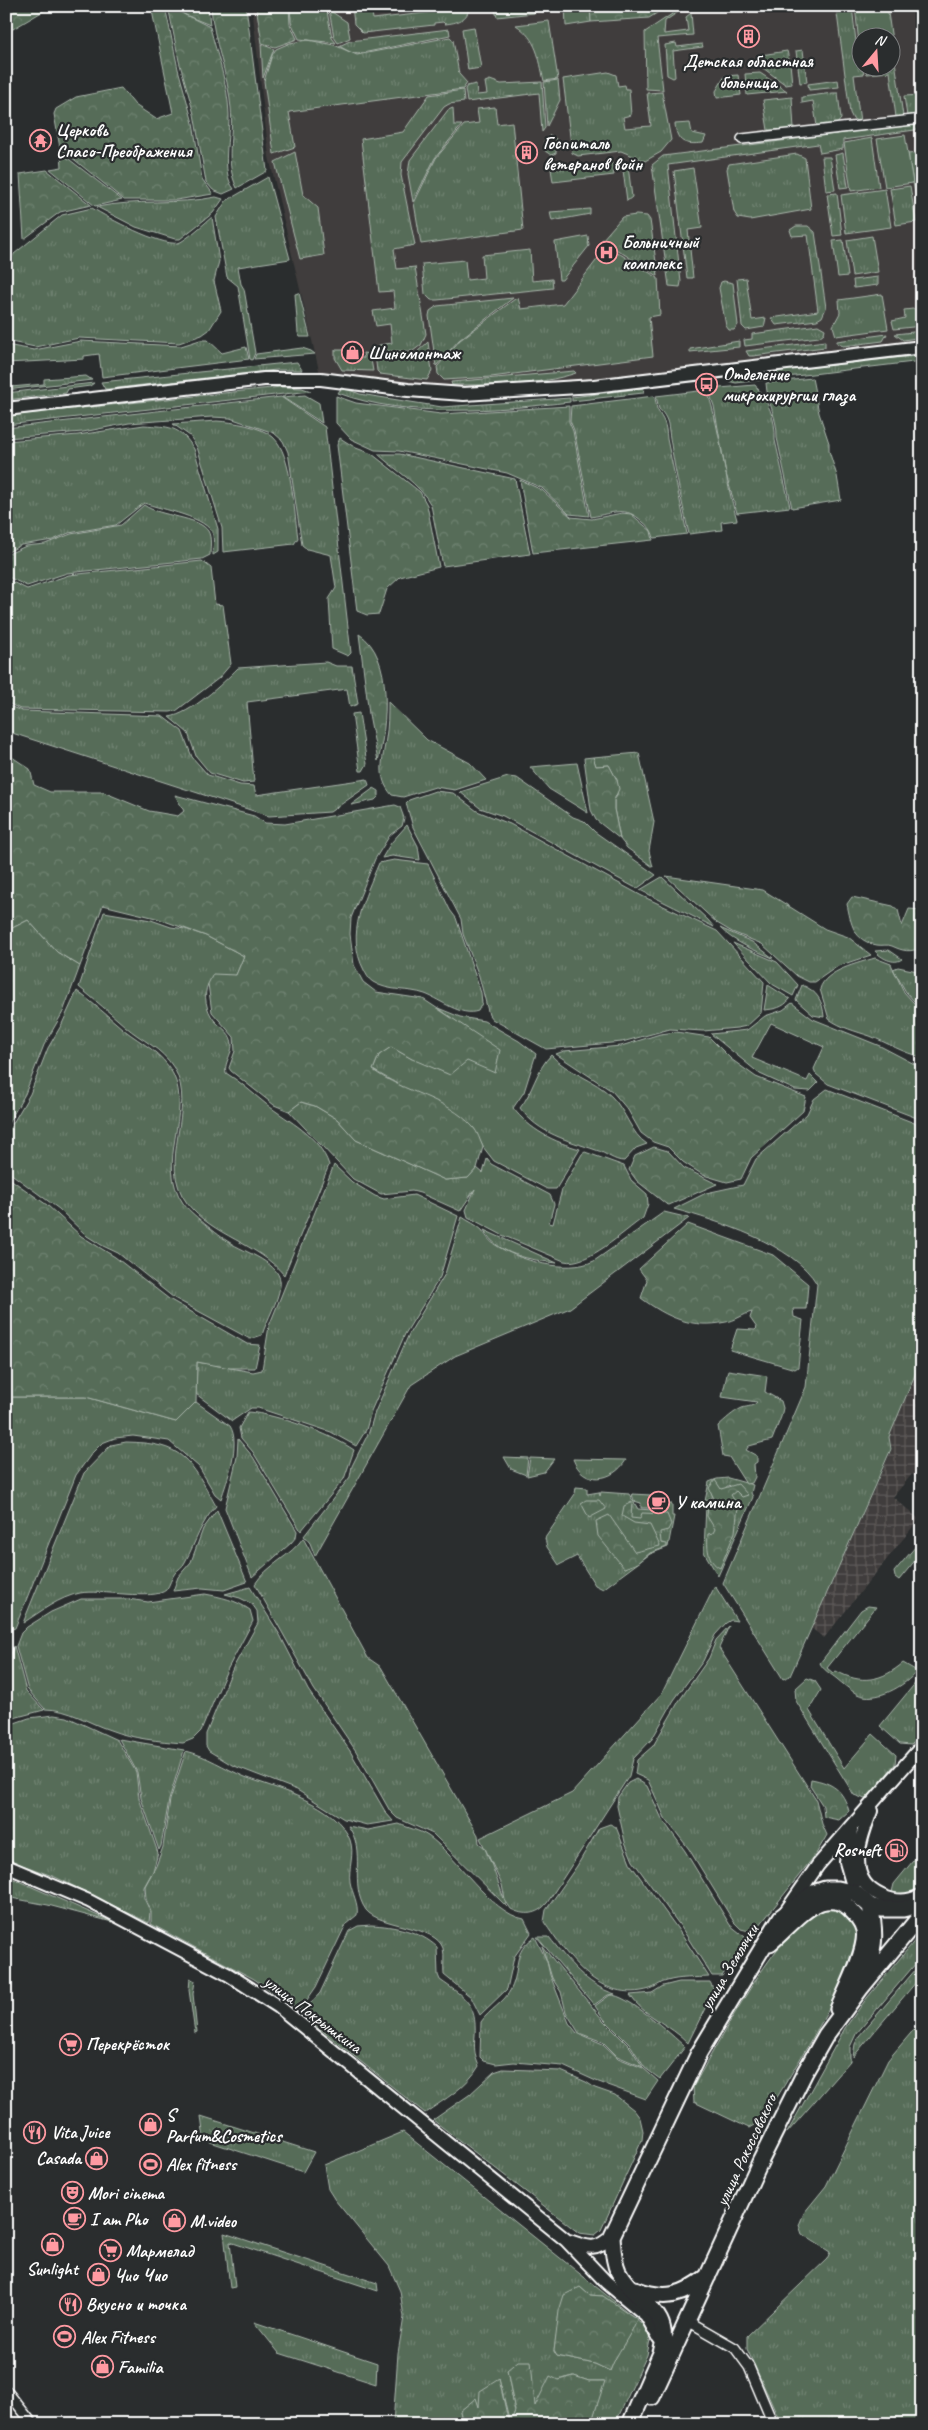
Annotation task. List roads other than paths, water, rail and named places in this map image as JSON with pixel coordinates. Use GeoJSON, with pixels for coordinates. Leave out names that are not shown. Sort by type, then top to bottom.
{"type":"FeatureCollection","features":[{"type":"Feature","properties":{"kind":"highway"},"geometry":{"type":"LineString","coordinates":[[781,1917],[813,1893],[838,1889],[855,1893],[870,1906],[903,1910],[922,1897]]}},
{"type":"Feature","properties":{"kind":"highway"},"geometry":{"type":"LineString","coordinates":[[762,1950],[808,1910],[822,1902],[836,1900],[859,1918],[864,1931],[862,1949],[826,2035]]}},
{"type":"Feature","properties":{"kind":"highway"},"geometry":{"type":"LineString","coordinates":[[860,1989],[874,1943],[875,1930],[870,1906]]}},
{"type":"Feature","properties":{"kind":"highway","name":"улица Рокоссовского"},"geometry":{"type":"LineString","coordinates":[[640,2424],[761,2160],[805,2072],[826,2035],[860,1989],[922,1914]]}},
{"type":"Feature","properties":{"kind":"highway","name":"улица Землячки"},"geometry":{"type":"LineString","coordinates":[[612,2236],[700,2053],[781,1917]]}},
{"type":"Feature","properties":{"kind":"highway"},"geometry":{"type":"LineString","coordinates":[[612,2236],[615,2264],[619,2272],[656,2314],[664,2328],[665,2341],[661,2353],[630,2424]]}},
{"type":"Feature","properties":{"kind":"highway"},"geometry":{"type":"LineString","coordinates":[[632,2287],[648,2294],[675,2295],[692,2289],[709,2276]]}},
{"type":"Feature","properties":{"kind":"main road"},"geometry":{"type":"LineString","coordinates":[[6,409],[264,379],[321,379],[464,394],[594,386],[922,347]]}},
{"type":"Feature","properties":{"kind":"main road","name":"улица Землячки"},"geometry":{"type":"LineString","coordinates":[[781,1917],[818,1865],[852,1829],[922,1746]]}},
{"type":"Feature","properties":{"kind":"main road"},"geometry":{"type":"LineString","coordinates":[[876,1799],[858,1847],[857,1860],[863,1882],[870,1890],[895,1900],[906,1901],[922,1897]]}},
{"type":"Feature","properties":{"kind":"main road"},"geometry":{"type":"LineString","coordinates":[[852,1829],[846,1862],[855,1893]]}},
{"type":"Feature","properties":{"kind":"main road","name":"улица Покрышкина"},"geometry":{"type":"LineString","coordinates":[[6,1866],[89,1901],[229,1975],[279,2006],[566,2240]]}},
{"type":"Feature","properties":{"kind":"main road"},"geometry":{"type":"LineString","coordinates":[[566,2240],[592,2248],[602,2245],[612,2236]]}},
{"type":"Feature","properties":{"kind":"main road"},"geometry":{"type":"LineString","coordinates":[[566,2240],[606,2282],[652,2322],[660,2339],[661,2353]]}},
{"type":"Feature","properties":{"kind":"street"},"geometry":{"type":"LineString","coordinates":[[742,139],[922,119]]}},
{"type":"Feature","properties":{"kind":"street"},"geometry":{"type":"LineString","coordinates":[[688,2321],[735,2348],[749,2367],[773,2424]]}},
{"type":"Feature","properties":{"kind":"street"},"geometry":{"type":"LineString","coordinates":[[6,2390],[33,2424]]}},
{"type":"Feature","properties":{"kind":"place","name":"Детская областная больница"},"geometry":{"type":"Point","coordinates":[748,36]}},
{"type":"Feature","properties":{"kind":"place","name":"Церковь Спасо-Преображения"},"geometry":{"type":"Point","coordinates":[40,140]}},
{"type":"Feature","properties":{"kind":"place","name":"Госпиталь ветеранов войн"},"geometry":{"type":"Point","coordinates":[527,153]}},
{"type":"Feature","properties":{"kind":"place","name":"Больничный комплекс"},"geometry":{"type":"Point","coordinates":[606,252]}},
{"type":"Feature","properties":{"kind":"place","name":"Шиномонтаж"},"geometry":{"type":"Point","coordinates":[352,353]}},
{"type":"Feature","properties":{"kind":"place","name":"Отделение микрохирургии глаза"},"geometry":{"type":"Point","coordinates":[707,384]}},
{"type":"Feature","properties":{"kind":"place","name":"У камина"},"geometry":{"type":"Point","coordinates":[659,1502]}},
{"type":"Feature","properties":{"kind":"place","name":"Rosneft"},"geometry":{"type":"Point","coordinates":[897,1850]}},
{"type":"Feature","properties":{"kind":"place","name":"Перекрёсток"},"geometry":{"type":"Point","coordinates":[70,2044]}},
{"type":"Feature","properties":{"kind":"place","name":"S Parfum&Cosmetics"},"geometry":{"type":"Point","coordinates":[150,2125]}},
{"type":"Feature","properties":{"kind":"place","name":"Vita Juice"},"geometry":{"type":"Point","coordinates":[35,2132]}},
{"type":"Feature","properties":{"kind":"place","name":"Casada"},"geometry":{"type":"Point","coordinates":[97,2158]}},
{"type":"Feature","properties":{"kind":"place","name":"Alex fitness"},"geometry":{"type":"Point","coordinates":[150,2164]}},
{"type":"Feature","properties":{"kind":"place","name":"Mori cinema"},"geometry":{"type":"Point","coordinates":[72,2193]}},
{"type":"Feature","properties":{"kind":"place","name":"I am Pho"},"geometry":{"type":"Point","coordinates":[74,2219]}},
{"type":"Feature","properties":{"kind":"place","name":"M.video"},"geometry":{"type":"Point","coordinates":[174,2221]}},
{"type":"Feature","properties":{"kind":"place","name":"Sunlight"},"geometry":{"type":"Point","coordinates":[52,2244]}},
{"type":"Feature","properties":{"kind":"place","name":"Мармелад"},"geometry":{"type":"Point","coordinates":[110,2251]}},
{"type":"Feature","properties":{"kind":"place","name":"Чио Чио"},"geometry":{"type":"Point","coordinates":[98,2275]}},
{"type":"Feature","properties":{"kind":"place","name":"Вкусно и точка"},"geometry":{"type":"Point","coordinates":[70,2304]}},
{"type":"Feature","properties":{"kind":"place","name":"Alex Fitness"},"geometry":{"type":"Point","coordinates":[65,2337]}},
{"type":"Feature","properties":{"kind":"place","name":"Familia"},"geometry":{"type":"Point","coordinates":[102,2367]}}]}
